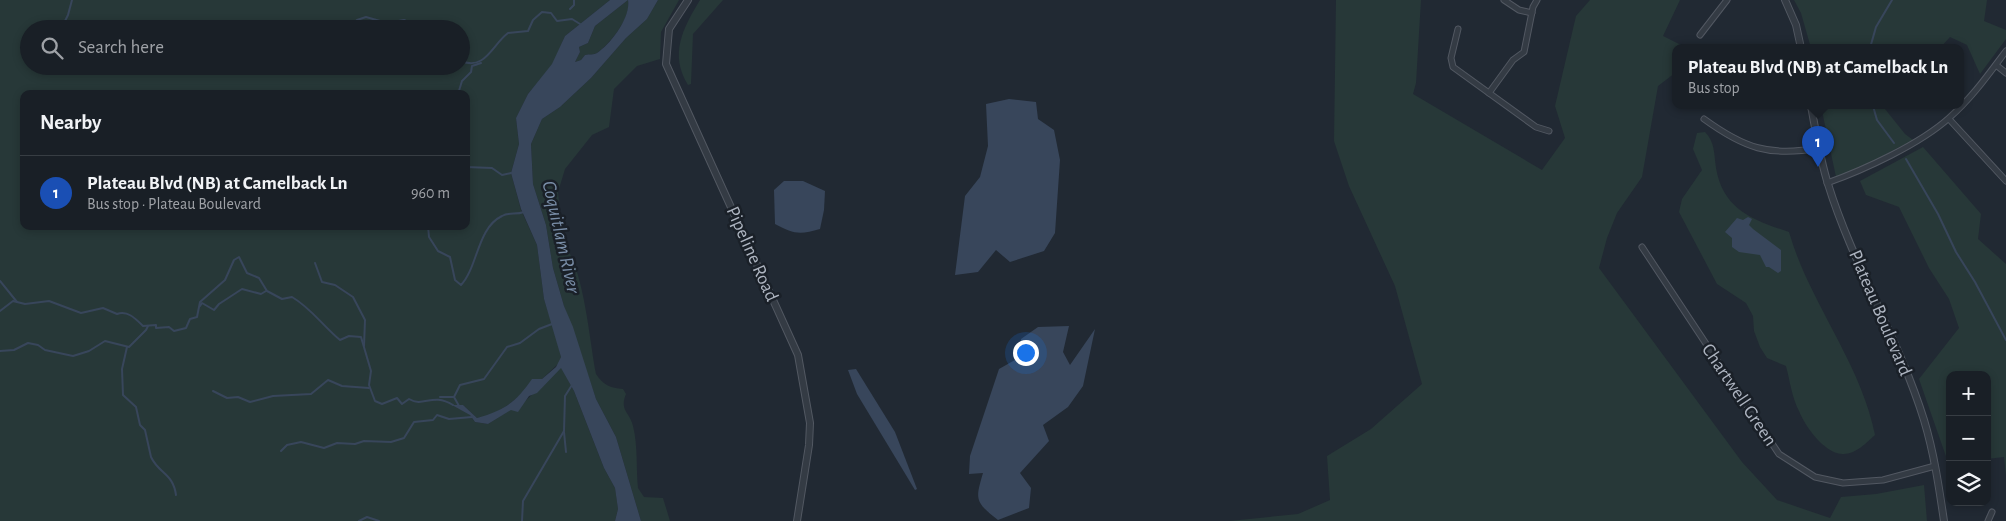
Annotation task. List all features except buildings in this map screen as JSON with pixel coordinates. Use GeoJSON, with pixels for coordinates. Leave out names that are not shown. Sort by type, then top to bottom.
{"type":"FeatureCollection","features":[{"type":"Feature","properties":{"kind":"street","name":"Pipeline Road"},"geometry":{"type":"LineString","coordinates":[[688,0],[669,29],[666,64],[798,355],[808,400],[809,445],[797,521]]}},
{"type":"Feature","properties":{"kind":"street"},"geometry":{"type":"LineString","coordinates":[[1504,0],[1519,10],[1532,13]]}},
{"type":"Feature","properties":{"kind":"street"},"geometry":{"type":"LineString","coordinates":[[1489,94],[1512,60],[1524,52],[1532,13],[1537,0]]}},
{"type":"Feature","properties":{"kind":"street"},"geometry":{"type":"LineString","coordinates":[[1700,34],[1726,0]]}},
{"type":"Feature","properties":{"kind":"street"},"geometry":{"type":"LineString","coordinates":[[1785,0],[1796,25],[1800,44]]}},
{"type":"Feature","properties":{"kind":"street"},"geometry":{"type":"LineString","coordinates":[[1458,29],[1451,58],[1453,67],[1536,127],[1549,131]]}},
{"type":"Feature","properties":{"kind":"street"},"geometry":{"type":"LineString","coordinates":[[1964,104],[1981,86],[2006,51]]}},
{"type":"Feature","properties":{"kind":"street"},"geometry":{"type":"LineString","coordinates":[[1996,65],[2006,73]]}},
{"type":"Feature","properties":{"kind":"street","name":"Plateau Boulevard"},"geometry":{"type":"LineString","coordinates":[[1812,109],[1828,183],[1851,245],[1896,344],[1924,420],[1935,466],[1944,521]]}},
{"type":"Feature","properties":{"kind":"street"},"geometry":{"type":"LineString","coordinates":[[1828,183],[1853,174],[1918,140],[1949,119],[1959,109]]}},
{"type":"Feature","properties":{"kind":"street"},"geometry":{"type":"LineString","coordinates":[[1704,119],[1731,138],[1752,147],[1796,152],[1819,148]]}},
{"type":"Feature","properties":{"kind":"street"},"geometry":{"type":"LineString","coordinates":[[1949,119],[2006,180]]}},
{"type":"Feature","properties":{"kind":"street","name":"Chartwell Green"},"geometry":{"type":"LineString","coordinates":[[1642,247],[1780,454],[1815,477],[1843,483],[1882,480],[1935,466]]}},
{"type":"Feature","properties":{"kind":"street"},"geometry":{"type":"LineString","coordinates":[[1988,521],[1992,512]]}},
{"type":"Feature","properties":{"kind":"shaded area"},"geometry":{"type":"Polygon","coordinates":[[[0,0],[610,0],[565,36],[553,64],[528,94],[516,118],[519,144],[511,173],[521,210],[537,245],[544,299],[561,357],[559,363],[542,379],[527,386],[524,392],[508,405],[490,416],[477,418],[463,405],[475,422],[488,424],[511,409],[519,407],[561,367],[574,391],[604,468],[615,488],[618,509],[615,521],[0,521],[0,0]]]}},
{"type":"Feature","properties":{"kind":"shaded area"},"geometry":{"type":"Polygon","coordinates":[[[628,0],[627,14],[624,21],[608,43],[597,53],[585,55],[581,60],[575,62],[580,52],[579,47],[588,43],[595,26],[628,0]]]}},
{"type":"Feature","properties":{"kind":"shaded area"},"geometry":{"type":"Polygon","coordinates":[[[658,0],[679,0],[661,32],[660,59],[637,66],[614,89],[609,127],[592,135],[565,169],[558,192],[562,233],[560,239],[575,265],[580,283],[596,374],[604,383],[614,388],[623,389],[626,394],[624,408],[632,421],[635,434],[638,488],[644,497],[663,498],[670,521],[641,521],[616,437],[596,399],[564,306],[553,268],[546,225],[533,184],[531,144],[542,119],[560,107],[591,78],[626,38],[647,19],[658,0]]]}},
{"type":"Feature","properties":{"kind":"shaded area"},"geometry":{"type":"Polygon","coordinates":[[[700,0],[723,0],[693,34],[691,84],[688,85],[679,63],[680,41],[688,21],[700,0]]]}},
{"type":"Feature","properties":{"kind":"shaded area"},"geometry":{"type":"Polygon","coordinates":[[[1336,0],[1421,0],[1416,83],[1413,94],[1542,170],[1565,138],[1555,106],[1576,16],[1590,0],[1680,0],[1663,36],[1679,44],[1672,44],[1672,75],[1658,86],[1642,177],[1617,213],[1607,238],[1599,268],[1742,462],[1777,500],[1830,518],[1841,497],[1876,494],[1924,485],[1927,521],[1229,521],[1298,514],[1330,500],[1327,456],[1371,429],[1422,384],[1395,286],[1349,186],[1334,141],[1336,0]]]}},
{"type":"Feature","properties":{"kind":"shaded area"},"geometry":{"type":"Polygon","coordinates":[[[1794,0],[1987,0],[1984,21],[2006,30],[2006,39],[1980,74],[1967,45],[1950,37],[1944,44],[1810,44],[1801,13],[1794,0]]]}},
{"type":"Feature","properties":{"kind":"shaded area"},"geometry":{"type":"Polygon","coordinates":[[[1822,109],[1885,109],[1905,134],[1913,140],[1852,172],[1836,177],[1822,109]]]}},
{"type":"Feature","properties":{"kind":"shaded area"},"geometry":{"type":"Polygon","coordinates":[[[1705,132],[1712,144],[1720,182],[1725,194],[1732,203],[1751,217],[1789,232],[1809,283],[1847,358],[1868,408],[1875,435],[1856,451],[1847,454],[1835,452],[1822,444],[1810,431],[1797,406],[1786,366],[1767,358],[1760,347],[1754,331],[1753,316],[1746,303],[1717,284],[1679,212],[1682,199],[1702,170],[1693,149],[1697,133],[1705,132]]]}},
{"type":"Feature","properties":{"kind":"shaded area"},"geometry":{"type":"Polygon","coordinates":[[[1923,147],[1981,214],[1978,239],[2006,264],[2006,476],[2004,457],[1991,459],[1991,371],[1946,371],[1946,456],[1919,379],[1959,328],[1949,299],[1929,268],[1899,207],[1866,195],[1860,181],[1923,147]]]}},
{"type":"Feature","properties":{"kind":"water"},"geometry":{"type":"Polygon","coordinates":[[[610,0],[628,0],[658,0],[647,19],[626,38],[591,78],[560,107],[542,119],[531,144],[533,184],[546,225],[553,268],[564,306],[573,327],[596,399],[616,437],[641,521],[615,521],[618,509],[615,488],[604,468],[574,391],[561,368],[537,393],[529,396],[518,412],[511,410],[488,424],[475,422],[470,415],[452,405],[463,405],[477,418],[495,412],[521,394],[532,379],[542,379],[556,367],[561,357],[544,299],[537,245],[521,209],[511,173],[519,144],[516,118],[528,94],[552,64],[565,36],[610,0]],[[628,0],[595,26],[588,43],[579,47],[580,52],[575,62],[581,60],[585,55],[597,53],[614,37],[623,22],[628,7],[628,0]]]}},
{"type":"Feature","properties":{"kind":"water"},"geometry":{"type":"Polygon","coordinates":[[[1009,99],[1036,102],[1038,119],[1054,130],[1060,160],[1055,233],[1044,251],[1010,262],[996,250],[978,272],[955,275],[965,196],[980,177],[988,146],[986,104],[1009,99]]]}},
{"type":"Feature","properties":{"kind":"water"},"geometry":{"type":"Polygon","coordinates":[[[784,181],[803,181],[825,191],[820,229],[797,232],[787,230],[775,224],[774,190],[784,181]]]}},
{"type":"Feature","properties":{"kind":"water"},"geometry":{"type":"Polygon","coordinates":[[[1748,217],[1752,219],[1749,225],[1753,229],[1781,250],[1781,271],[1778,273],[1766,267],[1760,255],[1739,252],[1732,247],[1732,238],[1725,232],[1737,218],[1743,220],[1748,217]]]}},
{"type":"Feature","properties":{"kind":"water"},"geometry":{"type":"Polygon","coordinates":[[[1069,326],[1063,352],[1070,365],[1095,329],[1083,386],[1068,407],[1043,425],[1049,441],[1020,473],[1031,488],[1029,508],[998,520],[985,509],[979,500],[978,495],[983,473],[969,474],[970,456],[999,369],[1020,357],[1021,339],[1038,327],[1069,326]]]}},
{"type":"Feature","properties":{"kind":"water"},"geometry":{"type":"Polygon","coordinates":[[[856,369],[895,432],[917,489],[915,490],[857,394],[848,370],[856,369]]]}},
{"type":"Feature","properties":{"kind":"waterway"},"geometry":{"type":"LineString","coordinates":[[66,20],[72,0]]}},
{"type":"Feature","properties":{"kind":"waterway"},"geometry":{"type":"LineString","coordinates":[[570,9],[574,5],[574,0]]}},
{"type":"Feature","properties":{"kind":"waterway"},"geometry":{"type":"LineString","coordinates":[[1871,44],[1876,27],[1892,0]]}},
{"type":"Feature","properties":{"kind":"waterway"},"geometry":{"type":"LineString","coordinates":[[470,63],[482,60],[508,33],[528,31],[533,20],[542,12],[551,13],[557,21],[572,19],[580,24]]}},
{"type":"Feature","properties":{"kind":"waterway"},"geometry":{"type":"LineString","coordinates":[[357,20],[366,17],[376,20]]}},
{"type":"Feature","properties":{"kind":"waterway"},"geometry":{"type":"LineString","coordinates":[[470,73],[472,66],[481,63]]}},
{"type":"Feature","properties":{"kind":"waterway"},"geometry":{"type":"LineString","coordinates":[[459,90],[462,81],[468,75]]}},
{"type":"Feature","properties":{"kind":"waterway"},"geometry":{"type":"LineString","coordinates":[[1874,109],[1877,120],[1894,143]]}},
{"type":"Feature","properties":{"kind":"waterway"},"geometry":{"type":"LineString","coordinates":[[1906,159],[2006,340]]}},
{"type":"Feature","properties":{"kind":"waterway"},"geometry":{"type":"LineString","coordinates":[[470,167],[492,168],[502,175],[511,173]]}},
{"type":"Feature","properties":{"kind":"waterway"},"geometry":{"type":"LineString","coordinates":[[428,230],[429,237],[438,251],[450,257],[455,280],[461,285],[467,277],[487,229],[502,216],[524,212]]}},
{"type":"Feature","properties":{"kind":"waterway"},"geometry":{"type":"LineString","coordinates":[[0,311],[13,301],[25,304],[49,301],[81,313],[103,308],[117,314],[124,313],[134,318],[143,326],[169,327],[174,331],[186,328],[190,319],[197,317],[200,302],[225,280],[234,260],[239,257],[247,273],[259,278],[267,291],[282,299],[292,297],[299,301],[340,340],[349,336],[361,337],[371,371],[369,385],[375,401],[382,404],[397,398],[402,404],[409,399],[419,402],[439,400],[453,405]]}},
{"type":"Feature","properties":{"kind":"waterway"},"geometry":{"type":"LineString","coordinates":[[315,263],[322,282],[335,285],[353,297],[365,320],[364,346]]}},
{"type":"Feature","properties":{"kind":"waterway"},"geometry":{"type":"LineString","coordinates":[[0,281],[17,302]]}},
{"type":"Feature","properties":{"kind":"waterway"},"geometry":{"type":"LineString","coordinates":[[200,306],[202,303],[214,310],[219,304],[242,289],[261,294],[266,291]]}},
{"type":"Feature","properties":{"kind":"waterway"},"geometry":{"type":"LineString","coordinates":[[454,397],[460,385],[484,379],[507,347],[520,343],[539,329],[552,324]]}},
{"type":"Feature","properties":{"kind":"waterway"},"geometry":{"type":"LineString","coordinates":[[0,351],[14,350],[28,343],[38,345],[45,350],[73,356],[89,351],[105,341],[129,347],[148,326]]}},
{"type":"Feature","properties":{"kind":"waterway"},"geometry":{"type":"LineString","coordinates":[[127,347],[122,369],[123,395],[136,407],[140,425],[145,430],[151,457],[154,463],[172,482],[176,495]]}},
{"type":"Feature","properties":{"kind":"waterway"},"geometry":{"type":"LineString","coordinates":[[213,391],[227,398],[238,397],[250,402],[273,396],[311,394],[328,380],[342,386],[369,388]]}},
{"type":"Feature","properties":{"kind":"waterway"},"geometry":{"type":"LineString","coordinates":[[522,521],[523,501],[564,431],[565,396],[572,385]]}},
{"type":"Feature","properties":{"kind":"waterway"},"geometry":{"type":"LineString","coordinates":[[440,397],[454,397],[459,406]]}},
{"type":"Feature","properties":{"kind":"waterway"},"geometry":{"type":"LineString","coordinates":[[281,451],[287,445],[301,442],[324,448],[337,443],[391,442],[404,438],[414,422],[433,420],[437,415],[449,419],[472,417]]}},
{"type":"Feature","properties":{"kind":"waterway"},"geometry":{"type":"LineString","coordinates":[[564,432],[566,452]]}},
{"type":"Feature","properties":{"kind":"waterway"},"geometry":{"type":"LineString","coordinates":[[359,521],[367,517],[379,521]]}},
{"type":"Feature","properties":{"kind":"place","name":"Plateau Blvd (NB) at Camelback Ln"},"geometry":{"type":"Point","coordinates":[1818,167]}},
{"type":"Feature","properties":{"kind":"water label","name":"Coquitlam River"},"geometry":{"type":"Point","coordinates":[561,237]}}]}
